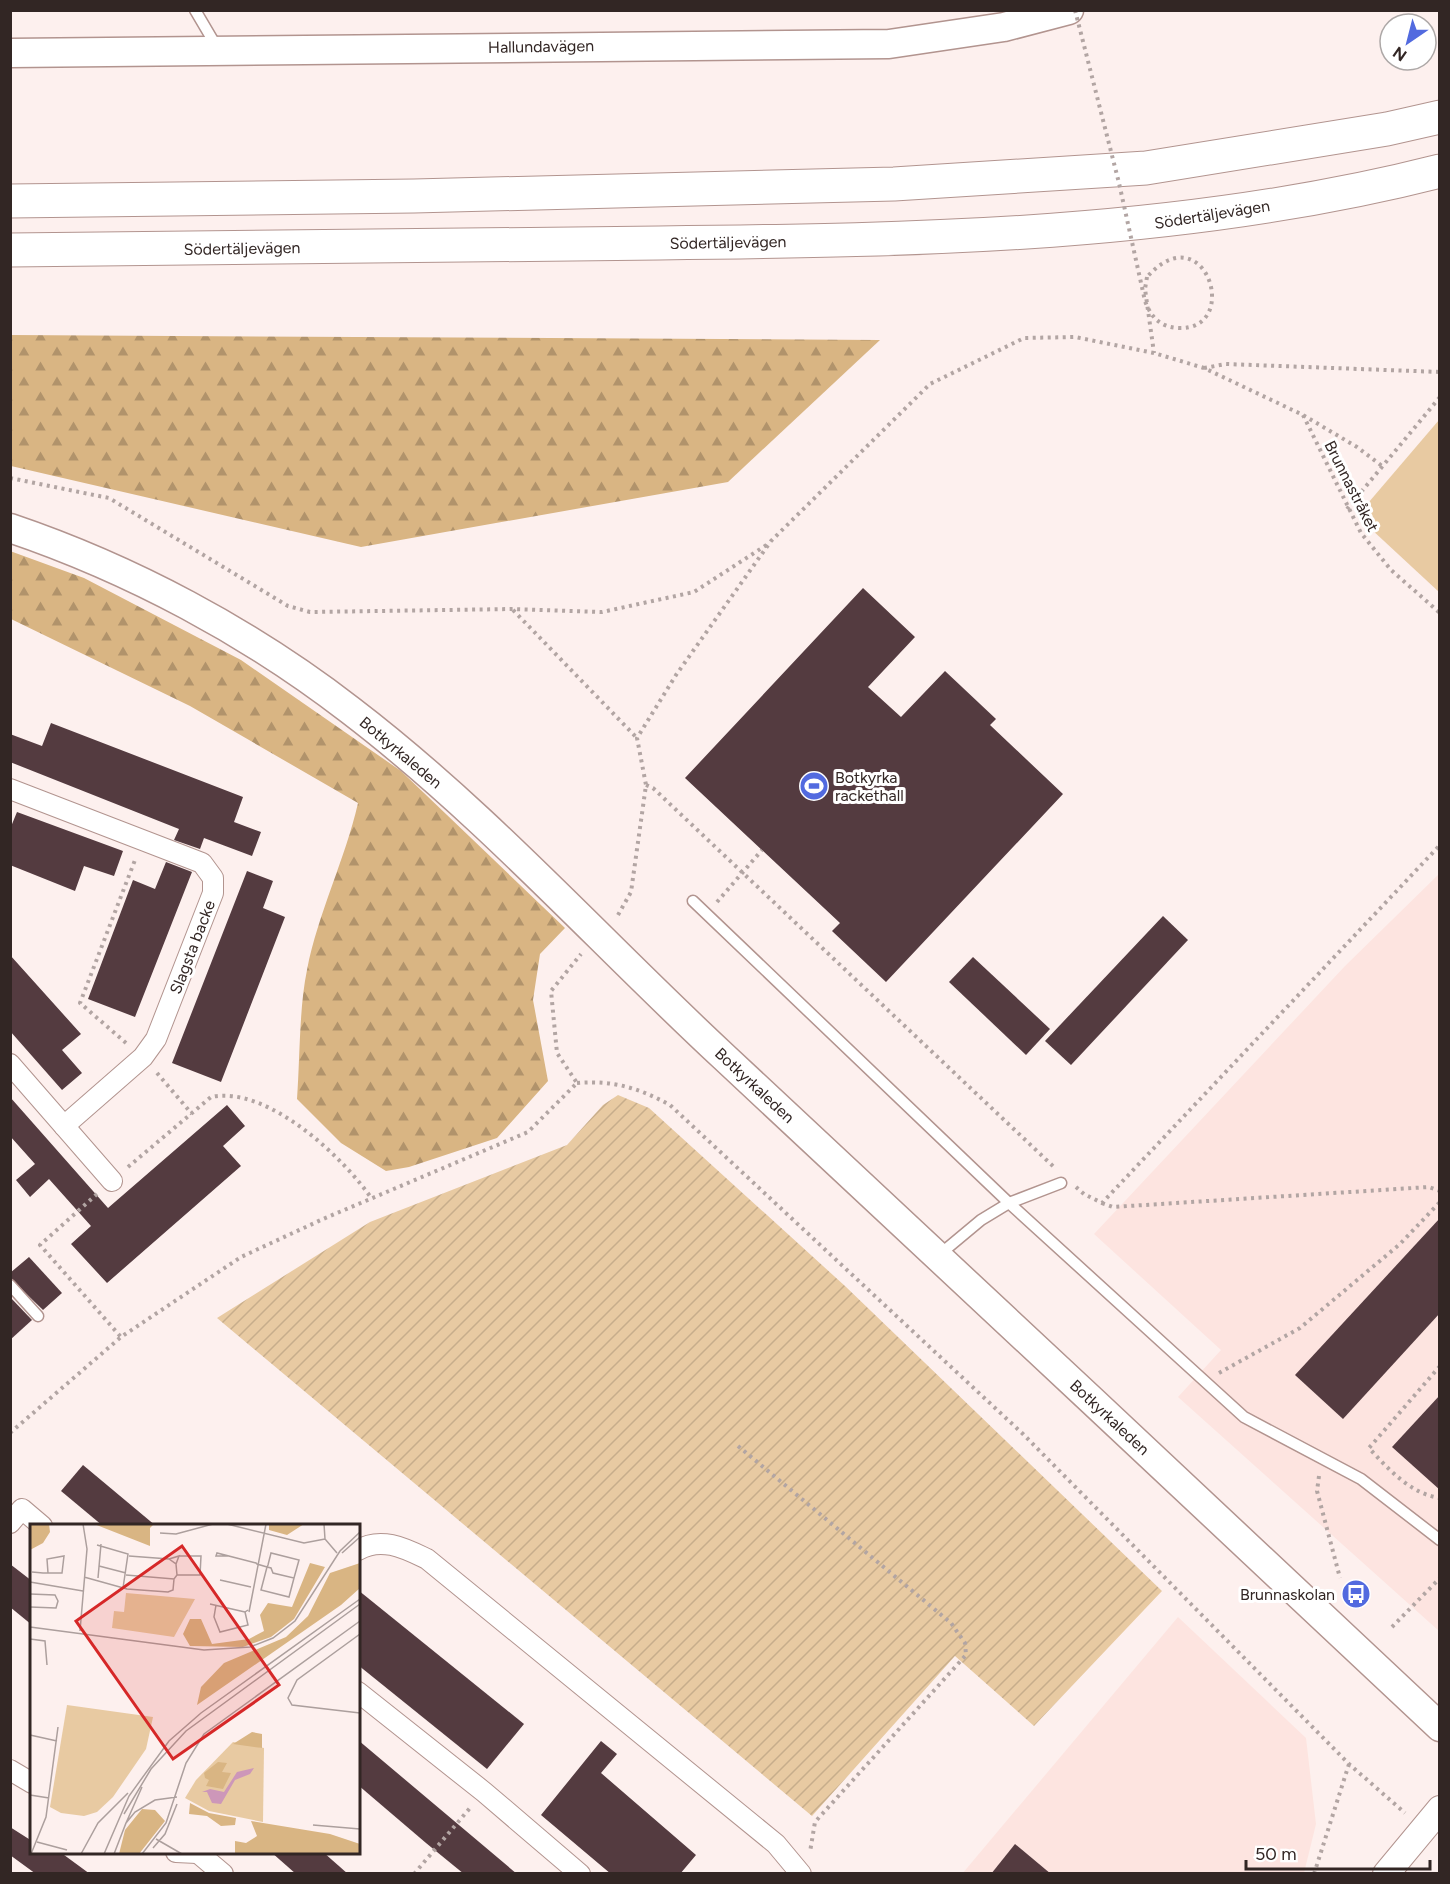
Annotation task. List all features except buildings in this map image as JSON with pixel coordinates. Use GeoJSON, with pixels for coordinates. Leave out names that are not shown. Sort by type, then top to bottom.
{"type":"FeatureCollection","features":[{"type":"Feature","properties":{"kind":"highway"},"geometry":{"type":"LineString","coordinates":[[10,201],[414,196],[894,184],[1146,168],[1387,129],[1440,117]]}},
{"type":"Feature","properties":{"kind":"highway","name":"Södertäljevägen"},"geometry":{"type":"LineString","coordinates":[[10,250],[896,240],[1156,223],[1366,190],[1440,171]]}},
{"type":"Feature","properties":{"kind":"main road","name":"Hallundavägen"},"geometry":{"type":"LineString","coordinates":[[10,53],[889,44],[1004,27],[1069,10]]}},
{"type":"Feature","properties":{"kind":"main road","name":"Botkyrkaleden"},"geometry":{"type":"LineString","coordinates":[[10,528],[92,560],[178,601],[247,640],[350,709],[464,805],[653,991],[939,1256],[1440,1727]]}},
{"type":"Feature","properties":{"kind":"street","name":"Slagsta backe"},"geometry":{"type":"LineString","coordinates":[[10,789],[202,863],[209,870],[214,886],[156,1039],[143,1057],[64,1126]]}},
{"type":"Feature","properties":{"kind":"street"},"geometry":{"type":"LineString","coordinates":[[10,1064],[112,1181]]}},
{"type":"Feature","properties":{"kind":"street"},"geometry":{"type":"LineString","coordinates":[[10,1523],[22,1509],[40,1524]]}},
{"type":"Feature","properties":{"kind":"street"},"geometry":{"type":"LineString","coordinates":[[360,1549],[365,1546],[395,1544],[427,1559],[804,1868]]}},
{"type":"Feature","properties":{"kind":"street"},"geometry":{"type":"LineString","coordinates":[[360,1694],[484,1792],[580,1874]]}},
{"type":"Feature","properties":{"kind":"street"},"geometry":{"type":"LineString","coordinates":[[10,1770],[30,1782]]}},
{"type":"Feature","properties":{"kind":"street"},"geometry":{"type":"LineString","coordinates":[[1386,1874],[1440,1809]]}},
{"type":"Feature","properties":{"kind":"street"},"geometry":{"type":"LineString","coordinates":[[198,1854],[223,1874]]}},
{"type":"Feature","properties":{"kind":"lane"},"geometry":{"type":"LineString","coordinates":[[195,10],[219,50]]}},
{"type":"Feature","properties":{"kind":"lane"},"geometry":{"type":"LineString","coordinates":[[693,901],[1010,1203],[1244,1417],[1269,1432],[1328,1459],[1361,1479],[1408,1518],[1440,1540]]}},
{"type":"Feature","properties":{"kind":"lane"},"geometry":{"type":"LineString","coordinates":[[939,1256],[981,1220],[1010,1203],[1064,1181]]}},
{"type":"Feature","properties":{"kind":"lane"},"geometry":{"type":"LineString","coordinates":[[10,1285],[38,1316]]}},
{"type":"Feature","properties":{"kind":"path"},"geometry":{"type":"LineString","coordinates":[[1075,10],[1119,183],[1144,301],[1149,312],[1165,325],[1184,328],[1195,324],[1212,306],[1214,294],[1210,276],[1195,262],[1183,258],[1170,259],[1159,264],[1148,277],[1145,289],[1154,353]]}},
{"type":"Feature","properties":{"kind":"path"},"geometry":{"type":"LineString","coordinates":[[637,738],[676,675],[771,542],[930,384],[1024,338],[1075,337],[1154,353],[1204,368],[1303,414],[1382,466]]}},
{"type":"Feature","properties":{"kind":"path"},"geometry":{"type":"LineString","coordinates":[[1204,368],[1226,363],[1440,372]]}},
{"type":"Feature","properties":{"kind":"path"},"geometry":{"type":"LineString","coordinates":[[1347,509],[1440,397]]}},
{"type":"Feature","properties":{"kind":"path","name":"Brunnastråket"},"geometry":{"type":"LineString","coordinates":[[1303,414],[1347,509],[1374,551],[1440,613]]}},
{"type":"Feature","properties":{"kind":"path"},"geometry":{"type":"LineString","coordinates":[[10,478],[109,498],[288,606],[310,612],[513,609],[602,612],[694,592],[771,542]]}},
{"type":"Feature","properties":{"kind":"path"},"geometry":{"type":"LineString","coordinates":[[513,609],[637,738],[646,785],[631,892],[618,915]]}},
{"type":"Feature","properties":{"kind":"path"},"geometry":{"type":"LineString","coordinates":[[646,785],[653,788],[743,872],[1064,1181],[1101,1203],[1113,1207],[1429,1187],[1440,1191]]}},
{"type":"Feature","properties":{"kind":"path"},"geometry":{"type":"LineString","coordinates":[[143,840],[80,1003],[143,1057],[192,1114]]}},
{"type":"Feature","properties":{"kind":"path"},"geometry":{"type":"LineString","coordinates":[[1101,1203],[1440,845]]}},
{"type":"Feature","properties":{"kind":"path"},"geometry":{"type":"LineString","coordinates":[[706,914],[762,850]]}},
{"type":"Feature","properties":{"kind":"path"},"geometry":{"type":"LineString","coordinates":[[577,1083],[557,1053],[551,991],[581,953]]}},
{"type":"Feature","properties":{"kind":"path"},"geometry":{"type":"LineString","coordinates":[[10,1433],[121,1338],[241,1257],[528,1132],[577,1083],[622,1084],[645,1091],[670,1105],[1023,1434],[1349,1764],[1407,1815]]}},
{"type":"Feature","properties":{"kind":"path"},"geometry":{"type":"LineString","coordinates":[[121,1338],[40,1245],[211,1097],[225,1094],[242,1096],[279,1114],[304,1130],[332,1154],[359,1180],[372,1199]]}},
{"type":"Feature","properties":{"kind":"path"},"geometry":{"type":"LineString","coordinates":[[1202,1377],[1222,1373],[1300,1328],[1400,1244],[1440,1202]]}},
{"type":"Feature","properties":{"kind":"path"},"geometry":{"type":"LineString","coordinates":[[1440,1366],[1368,1448],[1388,1469],[1409,1485],[1427,1496],[1440,1498]]}},
{"type":"Feature","properties":{"kind":"path"},"geometry":{"type":"LineString","coordinates":[[738,1446],[951,1623],[966,1643],[966,1655],[815,1822],[804,1868]]}},
{"type":"Feature","properties":{"kind":"path"},"geometry":{"type":"LineString","coordinates":[[1328,1459],[1320,1474],[1317,1491],[1340,1578]]}},
{"type":"Feature","properties":{"kind":"path"},"geometry":{"type":"LineString","coordinates":[[1392,1627],[1440,1578]]}},
{"type":"Feature","properties":{"kind":"path"},"geometry":{"type":"LineString","coordinates":[[1314,1874],[1349,1764]]}},
{"type":"Feature","properties":{"kind":"path"},"geometry":{"type":"LineString","coordinates":[[414,1874],[484,1792]]}},
{"type":"Feature","properties":{"kind":"shaded area"},"geometry":{"type":"Polygon","coordinates":[[[1439,420],[1439,592],[1357,516],[1439,420]]]}},
{"type":"Feature","properties":{"kind":"shaded area"},"geometry":{"type":"Polygon","coordinates":[[[1439,874],[1439,1631],[1178,1397],[1221,1350],[1094,1234],[1345,966],[1439,874]]]}},
{"type":"Feature","properties":{"kind":"shaded area"},"geometry":{"type":"Polygon","coordinates":[[[618,1095],[649,1108],[845,1286],[1162,1591],[1034,1726],[955,1656],[812,1816],[217,1318],[370,1222],[567,1145],[603,1105],[618,1095]]]}},
{"type":"Feature","properties":{"kind":"shaded area"},"geometry":{"type":"Polygon","coordinates":[[[1178,1617],[1306,1738],[1316,1824],[1304,1873],[962,1874],[1178,1617]]]}},
{"type":"Feature","properties":{"kind":"green space"},"geometry":{"type":"Polygon","coordinates":[[[11,335],[880,340],[728,482],[361,547],[11,466],[11,335]]]}},
{"type":"Feature","properties":{"kind":"green space"},"geometry":{"type":"Polygon","coordinates":[[[10,551],[84,578],[241,660],[401,771],[565,928],[540,954],[533,1000],[548,1081],[497,1138],[409,1167],[386,1171],[341,1143],[297,1099],[301,1017],[307,970],[358,803],[190,706],[11,619],[10,551]]]}},
{"type":"Feature","properties":{"kind":"place","name":"Botkyrka rackethall"},"geometry":{"type":"Point","coordinates":[814,786]}},
{"type":"Feature","properties":{"kind":"place","name":"Brunnaskolan"},"geometry":{"type":"Point","coordinates":[1356,1594]}}]}
